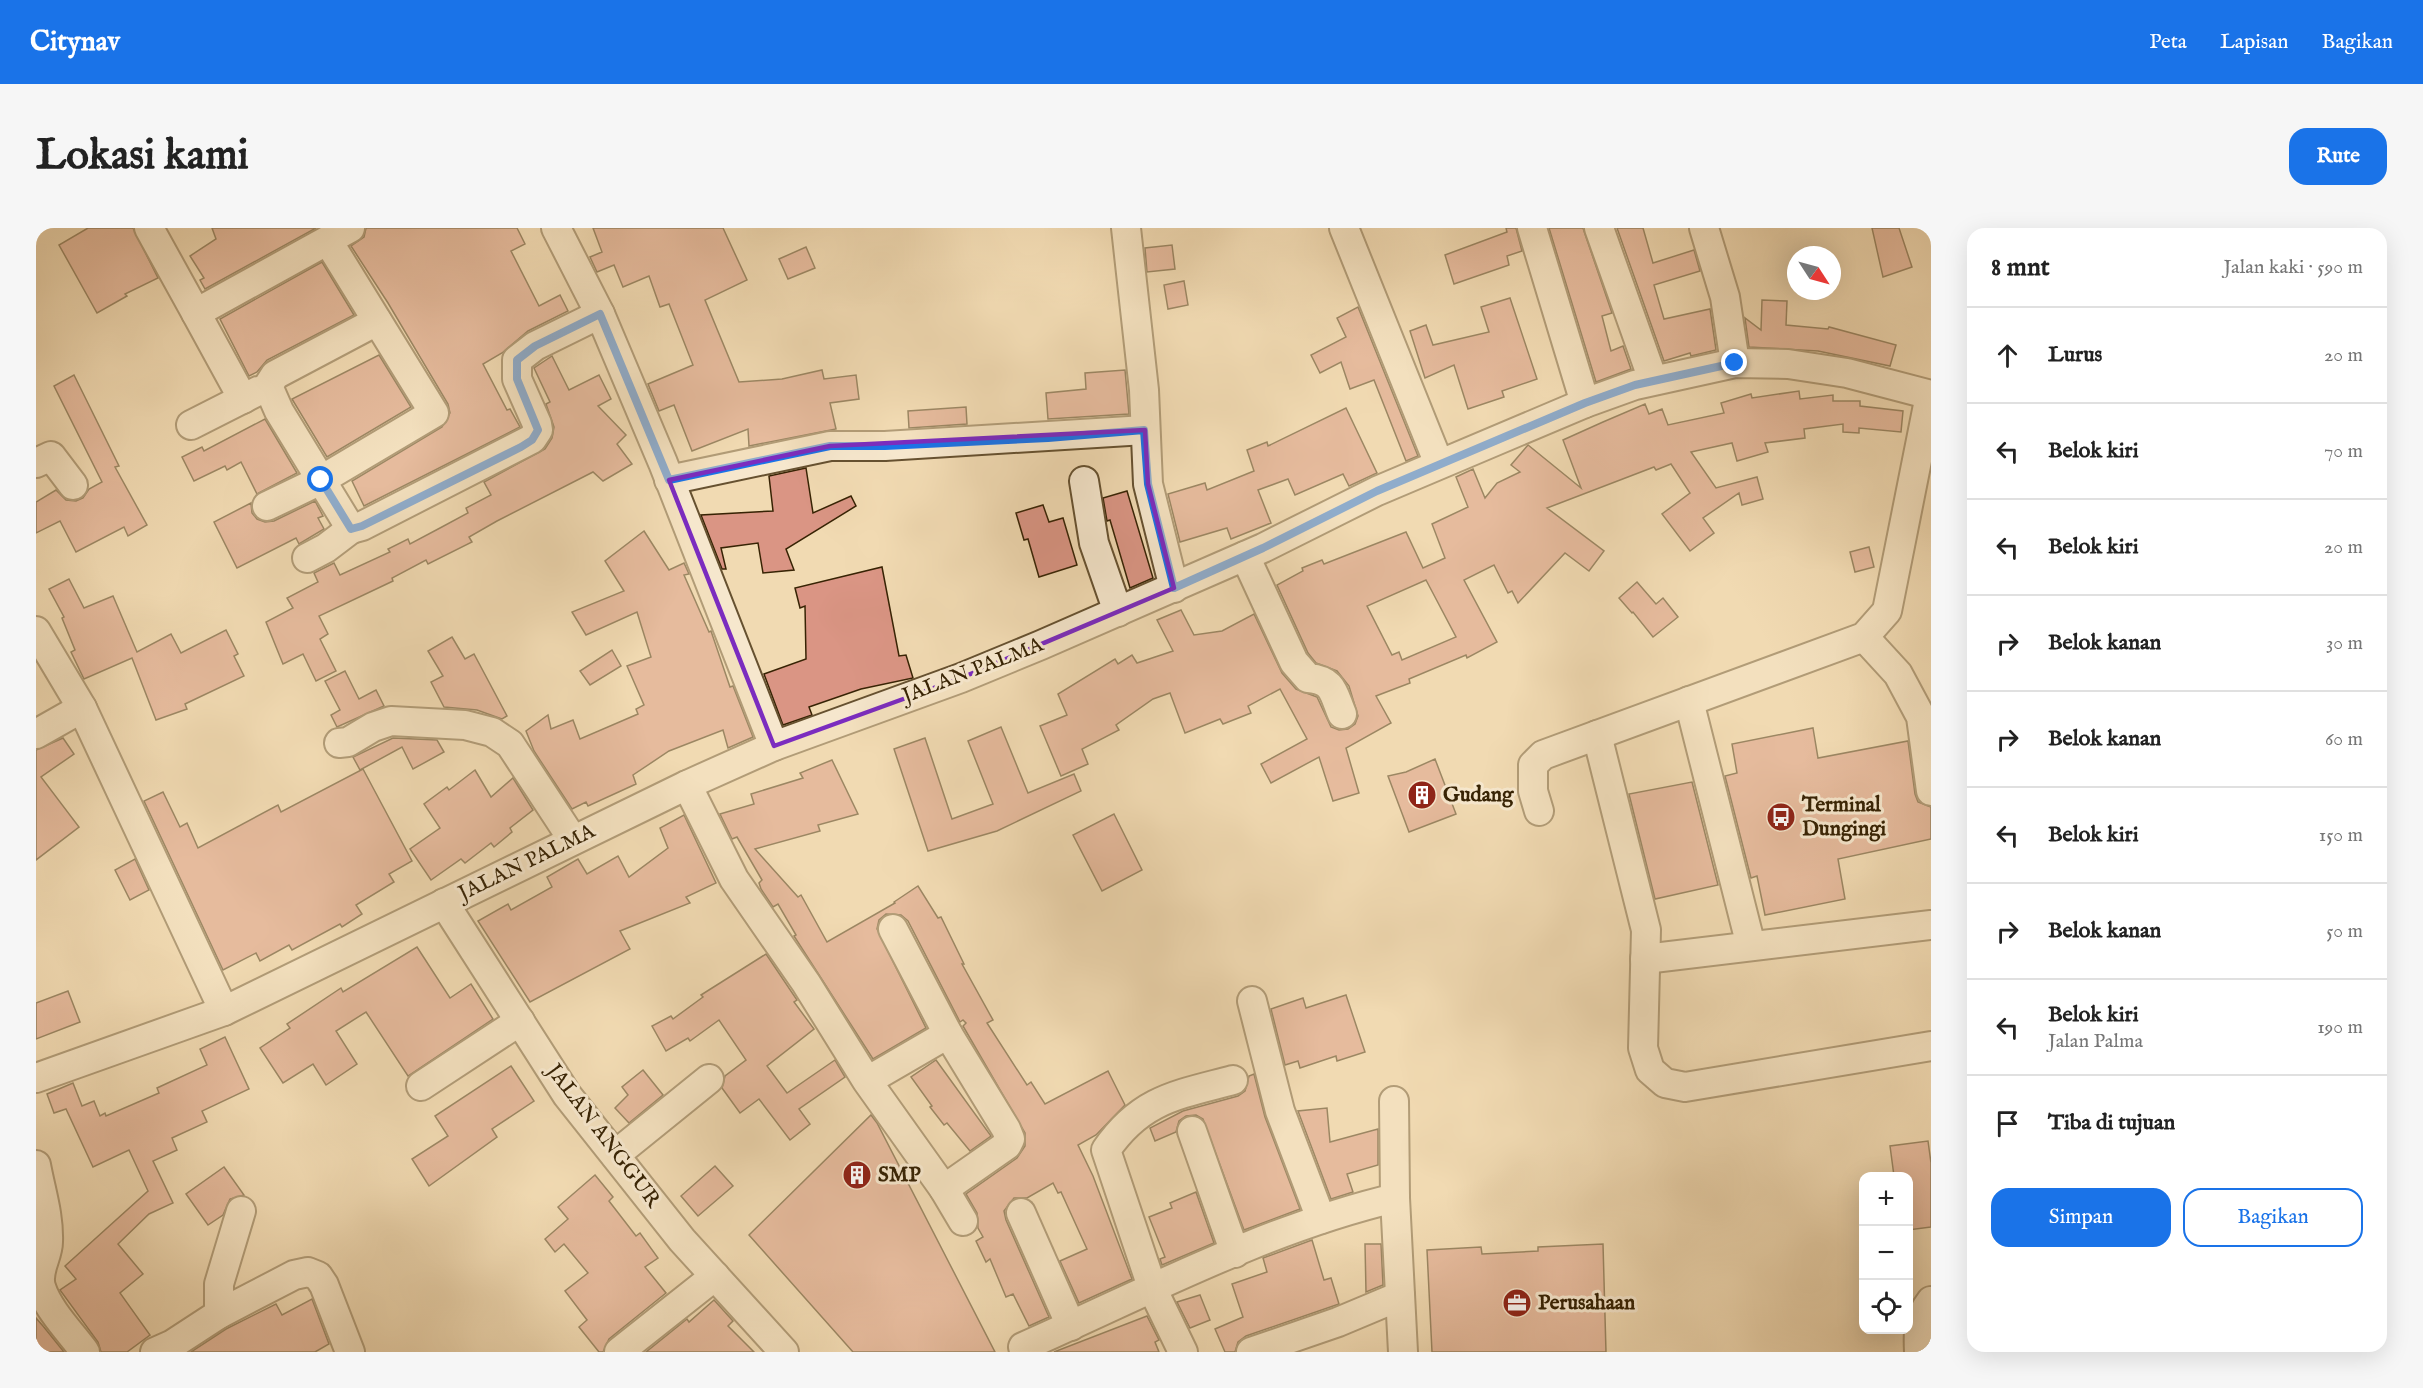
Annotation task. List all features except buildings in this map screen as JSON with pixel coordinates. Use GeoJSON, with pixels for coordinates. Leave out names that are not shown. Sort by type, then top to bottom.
{"type":"FeatureCollection","features":[{"type":"Feature","properties":{"kind":"street"},"geometry":{"type":"LineString","coordinates":[[149,228],[243,399]]}},
{"type":"Feature","properties":{"kind":"street"},"geometry":{"type":"LineString","coordinates":[[556,228],[600,314],[669,480],[774,746]]}},
{"type":"Feature","properties":{"kind":"street"},"geometry":{"type":"LineString","coordinates":[[1126,228],[1144,390],[1148,484],[1174,588]]}},
{"type":"Feature","properties":{"kind":"street"},"geometry":{"type":"LineString","coordinates":[[1344,228],[1438,464]]}},
{"type":"Feature","properties":{"kind":"street"},"geometry":{"type":"LineString","coordinates":[[1532,228],[1585,403]]}},
{"type":"Feature","properties":{"kind":"street"},"geometry":{"type":"LineString","coordinates":[[1599,228],[1653,380]]}},
{"type":"Feature","properties":{"kind":"street"},"geometry":{"type":"LineString","coordinates":[[1704,228],[1725,297],[1735,363]]}},
{"type":"Feature","properties":{"kind":"street"},"geometry":{"type":"LineString","coordinates":[[196,313],[339,235],[376,321],[434,413],[321,480],[267,506]]}},
{"type":"Feature","properties":{"kind":"street"},"geometry":{"type":"LineString","coordinates":[[307,558],[326,548],[351,529],[362,526],[532,440],[538,430],[537,424],[517,379],[517,360],[535,346],[600,314]]}},
{"type":"Feature","properties":{"kind":"street"},"geometry":{"type":"LineString","coordinates":[[191,425],[268,386],[275,375],[376,321]]}},
{"type":"Feature","properties":{"kind":"street","name":"JALAN PALMA"},"geometry":{"type":"LineString","coordinates":[[36,1078],[224,1011],[687,785],[774,746],[961,678],[1118,612],[1245,556],[1377,491],[1585,403],[1653,380],[1735,363],[1788,364],[1847,373],[1931,395]]}},
{"type":"Feature","properties":{"kind":"street"},"geometry":{"type":"LineString","coordinates":[[268,386],[279,411],[351,529]]}},
{"type":"Feature","properties":{"kind":"street"},"geometry":{"type":"LineString","coordinates":[[1539,811],[1533,790],[1533,765],[1543,755],[1864,637],[1887,610],[1931,395]]}},
{"type":"Feature","properties":{"kind":"street"},"geometry":{"type":"LineString","coordinates":[[669,480],[830,446],[885,446],[1025,439],[1144,430]]}},
{"type":"Feature","properties":{"kind":"street"},"geometry":{"type":"LineString","coordinates":[[36,463],[51,456],[73,485]]}},
{"type":"Feature","properties":{"kind":"street"},"geometry":{"type":"LineString","coordinates":[[1084,481],[1094,543],[1118,612]]}},
{"type":"Feature","properties":{"kind":"street"},"geometry":{"type":"LineString","coordinates":[[1245,556],[1294,662],[1308,678],[1321,679],[1329,684],[1342,714]]}},
{"type":"Feature","properties":{"kind":"street"},"geometry":{"type":"LineString","coordinates":[[36,632],[82,708],[224,1011]]}},
{"type":"Feature","properties":{"kind":"street"},"geometry":{"type":"LineString","coordinates":[[1864,637],[1898,674],[1921,717],[1931,791]]}},
{"type":"Feature","properties":{"kind":"street"},"geometry":{"type":"LineString","coordinates":[[1689,701],[1751,946]]}},
{"type":"Feature","properties":{"kind":"street"},"geometry":{"type":"LineString","coordinates":[[36,734],[82,708]]}},
{"type":"Feature","properties":{"kind":"street"},"geometry":{"type":"LineString","coordinates":[[339,743],[348,742],[373,727],[391,721],[465,725],[492,732],[510,744],[573,840]]}},
{"type":"Feature","properties":{"kind":"street"},"geometry":{"type":"LineString","coordinates":[[1597,735],[1646,930],[1643,1048],[1650,1070],[1665,1083],[1685,1087],[1931,1046]]}},
{"type":"Feature","properties":{"kind":"street"},"geometry":{"type":"LineString","coordinates":[[687,785],[734,879],[806,983],[867,1081],[944,1189],[963,1221]]}},
{"type":"Feature","properties":{"kind":"street","name":"JALAN ANGGUR"},"geometry":{"type":"LineString","coordinates":[[444,903],[567,1095],[715,1276],[780,1351]]}},
{"type":"Feature","properties":{"kind":"street"},"geometry":{"type":"LineString","coordinates":[[1645,959],[1931,924]]}},
{"type":"Feature","properties":{"kind":"street"},"geometry":{"type":"LineString","coordinates":[[892,929],[948,1034],[1010,1139],[1003,1150],[944,1189]]}},
{"type":"Feature","properties":{"kind":"street"},"geometry":{"type":"LineString","coordinates":[[1252,1001],[1280,1111],[1321,1219]]}},
{"type":"Feature","properties":{"kind":"street"},"geometry":{"type":"LineString","coordinates":[[421,1086],[520,1021]]}},
{"type":"Feature","properties":{"kind":"street"},"geometry":{"type":"LineString","coordinates":[[867,1081],[948,1034]]}},
{"type":"Feature","properties":{"kind":"street"},"geometry":{"type":"LineString","coordinates":[[615,1155],[709,1079]]}},
{"type":"Feature","properties":{"kind":"street"},"geometry":{"type":"LineString","coordinates":[[1183,1352],[1153,1290],[1106,1150],[1147,1107],[1175,1095],[1233,1080]]}},
{"type":"Feature","properties":{"kind":"street"},"geometry":{"type":"LineString","coordinates":[[1394,1101],[1395,1198],[1403,1352]]}},
{"type":"Feature","properties":{"kind":"street"},"geometry":{"type":"LineString","coordinates":[[1192,1131],[1235,1253]]}},
{"type":"Feature","properties":{"kind":"street"},"geometry":{"type":"LineString","coordinates":[[36,1165],[46,1204],[49,1246],[41,1262],[40,1286],[53,1309],[85,1352]]}},
{"type":"Feature","properties":{"kind":"street"},"geometry":{"type":"LineString","coordinates":[[1023,1347],[1235,1253],[1321,1219],[1395,1198]]}},
{"type":"Feature","properties":{"kind":"street"},"geometry":{"type":"LineString","coordinates":[[219,1314],[219,1284],[241,1211]]}},
{"type":"Feature","properties":{"kind":"street"},"geometry":{"type":"LineString","coordinates":[[1021,1213],[1071,1326]]}},
{"type":"Feature","properties":{"kind":"street"},"geometry":{"type":"LineString","coordinates":[[155,1352],[173,1344],[219,1314],[294,1275],[308,1272],[318,1276],[324,1285],[350,1352]]}},
{"type":"Feature","properties":{"kind":"street"},"geometry":{"type":"LineString","coordinates":[[619,1352],[715,1276]]}},
{"type":"Feature","properties":{"kind":"street"},"geometry":{"type":"LineString","coordinates":[[1251,1352],[1338,1322],[1400,1296]]}},
{"type":"Feature","properties":{"kind":"street"},"geometry":{"type":"LineString","coordinates":[[1919,1352],[1918,1327],[1922,1312],[1931,1301]]}},
{"type":"Feature","properties":{"kind":"highlighted area"},"geometry":{"type":"Polygon","coordinates":[[[1145,430],[1148,484],[1174,588],[961,678],[774,746],[669,480],[830,446],[1145,430]]]}},
{"type":"Feature","properties":{"kind":"place","name":"Gudang"},"geometry":{"type":"Point","coordinates":[1422,795]}},
{"type":"Feature","properties":{"kind":"place","name":"Terminal Dungingi"},"geometry":{"type":"Point","coordinates":[1781,817]}},
{"type":"Feature","properties":{"kind":"place","name":"SMP"},"geometry":{"type":"Point","coordinates":[857,1175]}},
{"type":"Feature","properties":{"kind":"place","name":"Perusahaan"},"geometry":{"type":"Point","coordinates":[1517,1303]}},
{"type":"Feature","properties":{"kind":"route"},"geometry":{"type":"LineString","coordinates":[[321,480],[351,529],[362,526],[521,447],[532,440],[538,430],[517,379],[515,368],[517,360],[535,346],[600,314],[669,480],[790,452],[830,446],[885,446],[1048,438],[1144,430],[1148,484],[1174,588],[1263,548],[1377,491],[1585,403],[1635,385],[1735,363]]}}]}
